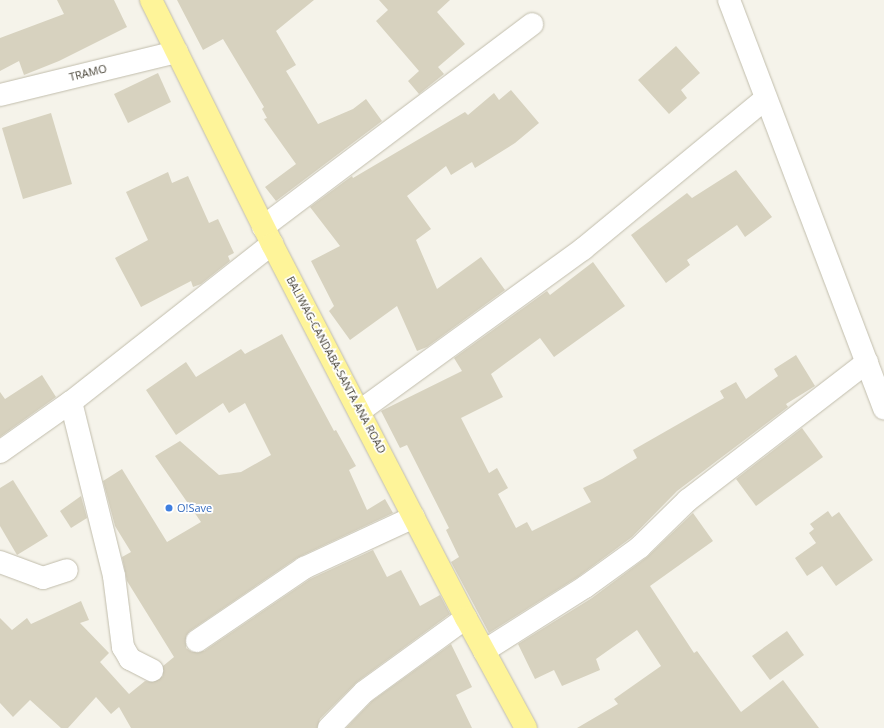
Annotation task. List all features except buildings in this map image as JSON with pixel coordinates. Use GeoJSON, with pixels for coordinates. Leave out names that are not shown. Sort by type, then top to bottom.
{"type":"FeatureCollection","features":[{"type":"Feature","properties":{"kind":"main road","name":"BALIWAG-CANDABA-SANTA ANA ROAD"},"geometry":{"type":"LineString","coordinates":[[151,0],[268,235],[466,618],[526,728]]}},
{"type":"Feature","properties":{"kind":"street"},"geometry":{"type":"LineString","coordinates":[[729,0],[764,99],[884,409]]}},
{"type":"Feature","properties":{"kind":"street"},"geometry":{"type":"LineString","coordinates":[[0,452],[71,402],[268,235],[532,24]]}},
{"type":"Feature","properties":{"kind":"street","name":"TRAMO"},"geometry":{"type":"LineString","coordinates":[[0,95],[177,52]]}},
{"type":"Feature","properties":{"kind":"street"},"geometry":{"type":"LineString","coordinates":[[360,411],[583,249],[764,99]]}},
{"type":"Feature","properties":{"kind":"street"},"geometry":{"type":"LineString","coordinates":[[484,651],[585,587],[640,547],[688,500],[866,362]]}},
{"type":"Feature","properties":{"kind":"street"},"geometry":{"type":"LineString","coordinates":[[71,402],[114,576],[123,647],[130,659],[152,670]]}},
{"type":"Feature","properties":{"kind":"street"},"geometry":{"type":"LineString","coordinates":[[197,641],[304,568],[414,517]]}},
{"type":"Feature","properties":{"kind":"street"},"geometry":{"type":"LineString","coordinates":[[0,562],[43,578],[66,570]]}},
{"type":"Feature","properties":{"kind":"street"},"geometry":{"type":"LineString","coordinates":[[329,728],[364,692],[466,618]]}},
{"type":"Feature","properties":{"kind":"place","name":"O!Save"},"geometry":{"type":"Point","coordinates":[169,508]}}]}
